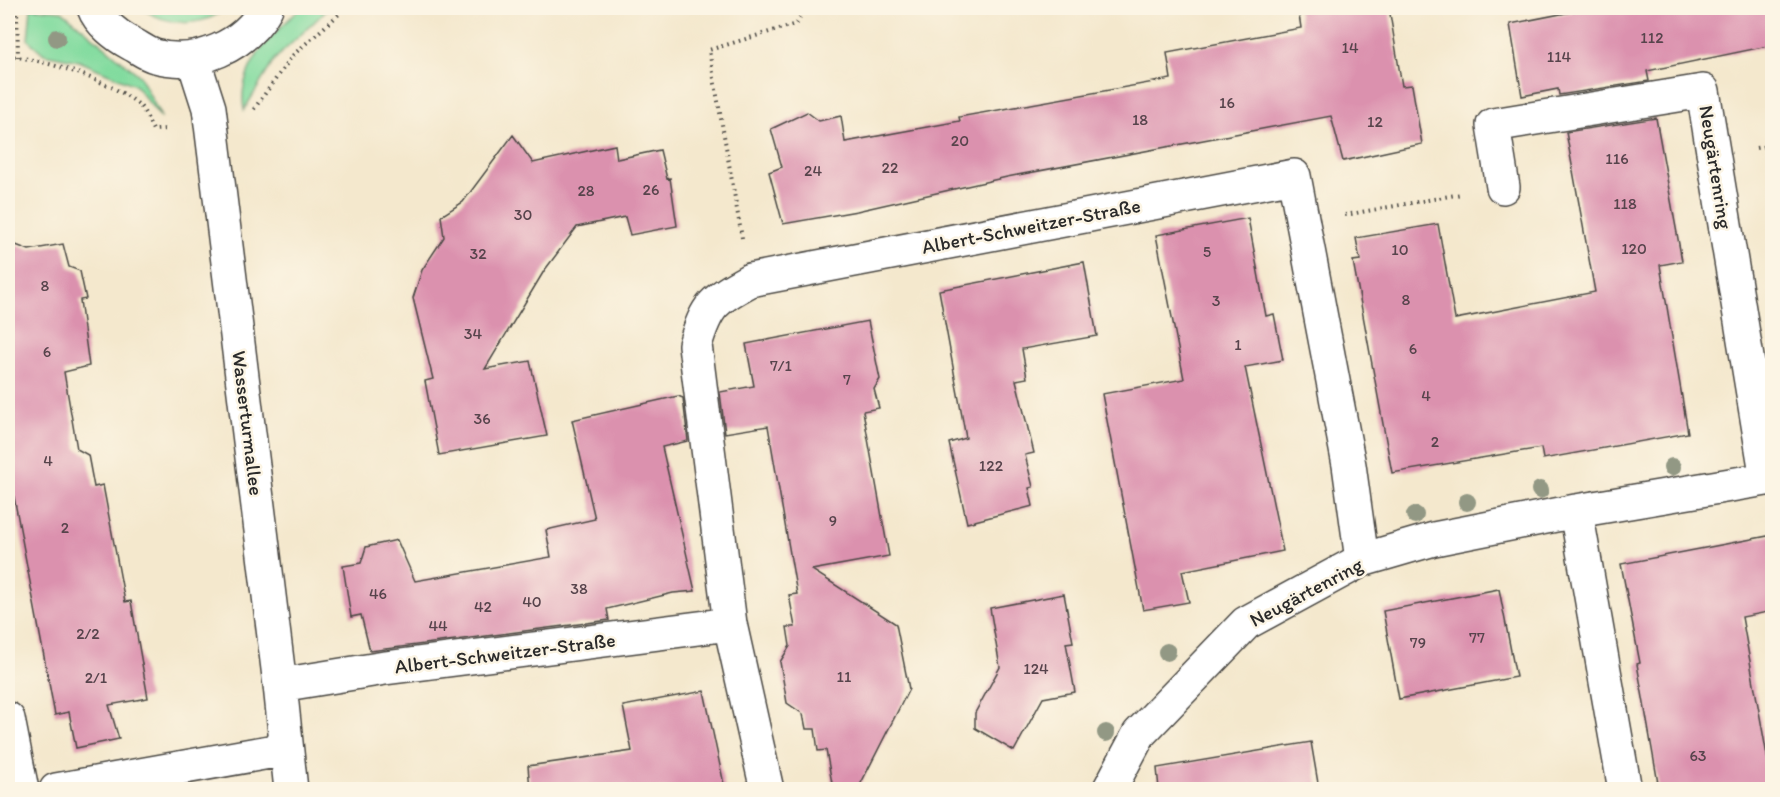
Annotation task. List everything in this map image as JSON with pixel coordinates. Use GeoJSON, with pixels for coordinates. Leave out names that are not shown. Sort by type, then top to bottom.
{"type":"FeatureCollection","features":[{"type":"Feature","properties":{"kind":"street"},"geometry":{"type":"LineString","coordinates":[[94,8],[118,37],[155,56],[193,58],[233,45],[258,24],[266,8]]}},
{"type":"Feature","properties":{"kind":"street","name":"Wasserturmallee"},"geometry":{"type":"LineString","coordinates":[[193,58],[209,108],[291,789]]}},
{"type":"Feature","properties":{"kind":"street","name":"Neugärtenring"},"geometry":{"type":"LineString","coordinates":[[1110,789],[1139,734],[1246,623],[1362,560],[1434,539],[1576,511],[1770,479],[1703,91],[1493,124],[1503,187]]}},
{"type":"Feature","properties":{"kind":"street","name":"Albert-Schweitzer-Straße"},"geometry":{"type":"LineString","coordinates":[[767,789],[730,624],[695,345],[703,318],[717,298],[750,280],[1294,176],[1348,465],[1362,560]]}},
{"type":"Feature","properties":{"kind":"street"},"geometry":{"type":"LineString","coordinates":[[1576,511],[1625,789]]}},
{"type":"Feature","properties":{"kind":"street","name":"Albert-Schweitzer-Straße"},"geometry":{"type":"LineString","coordinates":[[280,685],[386,668],[730,624]]}},
{"type":"Feature","properties":{"kind":"street"},"geometry":{"type":"LineString","coordinates":[[8,719],[22,789]]}},
{"type":"Feature","properties":{"kind":"street"},"geometry":{"type":"LineString","coordinates":[[56,789],[286,749]]}},
{"type":"Feature","properties":{"kind":"path"},"geometry":{"type":"LineString","coordinates":[[17,8],[18,57]]}},
{"type":"Feature","properties":{"kind":"path"},"geometry":{"type":"LineString","coordinates":[[211,126],[248,118],[293,55],[346,8]]}},
{"type":"Feature","properties":{"kind":"path"},"geometry":{"type":"LineString","coordinates":[[750,280],[709,50],[796,24],[805,8]]}},
{"type":"Feature","properties":{"kind":"path"},"geometry":{"type":"LineString","coordinates":[[8,56],[18,57],[119,90],[140,106],[153,130]]}},
{"type":"Feature","properties":{"kind":"path"},"geometry":{"type":"LineString","coordinates":[[1303,223],[1503,187]]}},
{"type":"Feature","properties":{"kind":"green space"},"geometry":{"type":"Polygon","coordinates":[[[31,8],[62,11],[140,76],[162,119],[135,85],[79,61],[44,54],[28,40],[31,8]]]}},
{"type":"Feature","properties":{"kind":"green space"},"geometry":{"type":"Polygon","coordinates":[[[141,8],[227,8],[206,19],[184,23],[162,19],[141,8]]]}},
{"type":"Feature","properties":{"kind":"green space"},"geometry":{"type":"Polygon","coordinates":[[[301,8],[329,8],[275,59],[244,110],[245,80],[251,66],[268,41],[301,8]]]}},
{"type":"Feature","properties":{"kind":"building"},"geometry":{"type":"Polygon","coordinates":[[[1298,8],[1389,8],[1402,86],[1412,85],[1422,144],[1343,161],[1331,116],[1007,177],[857,211],[783,224],[769,172],[782,167],[771,129],[807,112],[819,121],[841,116],[845,142],[960,121],[959,117],[1171,79],[1167,53],[1301,28],[1298,8]]]}},
{"type":"Feature","properties":{"kind":"building"},"geometry":{"type":"Polygon","coordinates":[[[1591,8],[1773,8],[1773,45],[1647,71],[1649,81],[1559,95],[1558,89],[1522,96],[1510,24],[1591,8]]]}},
{"type":"Feature","properties":{"kind":"building"},"geometry":{"type":"Polygon","coordinates":[[[1656,118],[1682,261],[1660,265],[1688,433],[1543,459],[1541,448],[1392,473],[1353,261],[1360,260],[1356,238],[1438,224],[1455,319],[1595,292],[1566,132],[1656,118]]]}},
{"type":"Feature","properties":{"kind":"building"},"geometry":{"type":"Polygon","coordinates":[[[513,135],[533,163],[615,145],[617,159],[660,150],[667,179],[670,178],[677,226],[630,235],[625,217],[577,227],[544,271],[485,369],[530,361],[547,436],[439,455],[425,381],[433,379],[413,298],[422,270],[444,237],[441,216],[463,202],[513,135]]]}},
{"type":"Feature","properties":{"kind":"building"},"geometry":{"type":"Polygon","coordinates":[[[1248,218],[1266,316],[1274,314],[1283,360],[1245,367],[1283,551],[1182,571],[1189,602],[1143,610],[1102,394],[1184,379],[1156,235],[1248,218]]]}},
{"type":"Feature","properties":{"kind":"building"},"geometry":{"type":"Polygon","coordinates":[[[8,242],[29,250],[63,244],[69,267],[80,271],[86,299],[80,300],[89,366],[64,372],[77,449],[88,455],[94,487],[103,485],[125,602],[131,601],[148,698],[109,705],[119,739],[76,748],[69,712],[55,715],[8,465],[8,242]]]}},
{"type":"Feature","properties":{"kind":"building"},"geometry":{"type":"Polygon","coordinates":[[[1084,262],[1097,336],[1022,349],[1027,378],[1016,380],[1034,453],[1025,455],[1033,487],[1029,488],[1033,506],[967,523],[949,443],[966,438],[939,290],[1084,262]]]}},
{"type":"Feature","properties":{"kind":"building"},"geometry":{"type":"Polygon","coordinates":[[[868,321],[880,379],[874,389],[879,408],[863,411],[889,556],[812,570],[896,624],[909,689],[858,789],[833,789],[826,750],[818,751],[815,729],[806,729],[803,714],[787,703],[780,662],[790,646],[787,627],[795,627],[789,595],[797,594],[768,426],[725,433],[720,392],[754,386],[746,344],[868,321]]]}},
{"type":"Feature","properties":{"kind":"building"},"geometry":{"type":"Polygon","coordinates":[[[678,396],[683,398],[688,441],[662,447],[695,591],[673,593],[607,609],[609,620],[370,651],[361,615],[351,617],[343,566],[361,563],[366,547],[397,540],[415,581],[551,557],[546,530],[595,519],[572,420],[678,396]]]}},
{"type":"Feature","properties":{"kind":"building"},"geometry":{"type":"Polygon","coordinates":[[[1773,535],[1773,611],[1742,617],[1773,789],[1659,789],[1637,664],[1640,663],[1621,564],[1773,535]]]}},
{"type":"Feature","properties":{"kind":"building"},"geometry":{"type":"Polygon","coordinates":[[[1499,589],[1516,677],[1399,699],[1383,611],[1499,589]]]}},
{"type":"Feature","properties":{"kind":"building"},"geometry":{"type":"Polygon","coordinates":[[[1064,594],[1073,642],[1066,643],[1075,692],[1043,698],[1014,751],[975,728],[975,713],[1000,667],[990,608],[1064,594]]]}},
{"type":"Feature","properties":{"kind":"building"},"geometry":{"type":"Polygon","coordinates":[[[704,691],[725,789],[530,789],[528,766],[632,751],[623,706],[704,691]]]}},
{"type":"Feature","properties":{"kind":"building"},"geometry":{"type":"Polygon","coordinates":[[[1311,742],[1319,789],[1159,789],[1157,768],[1311,742]]]}}]}
